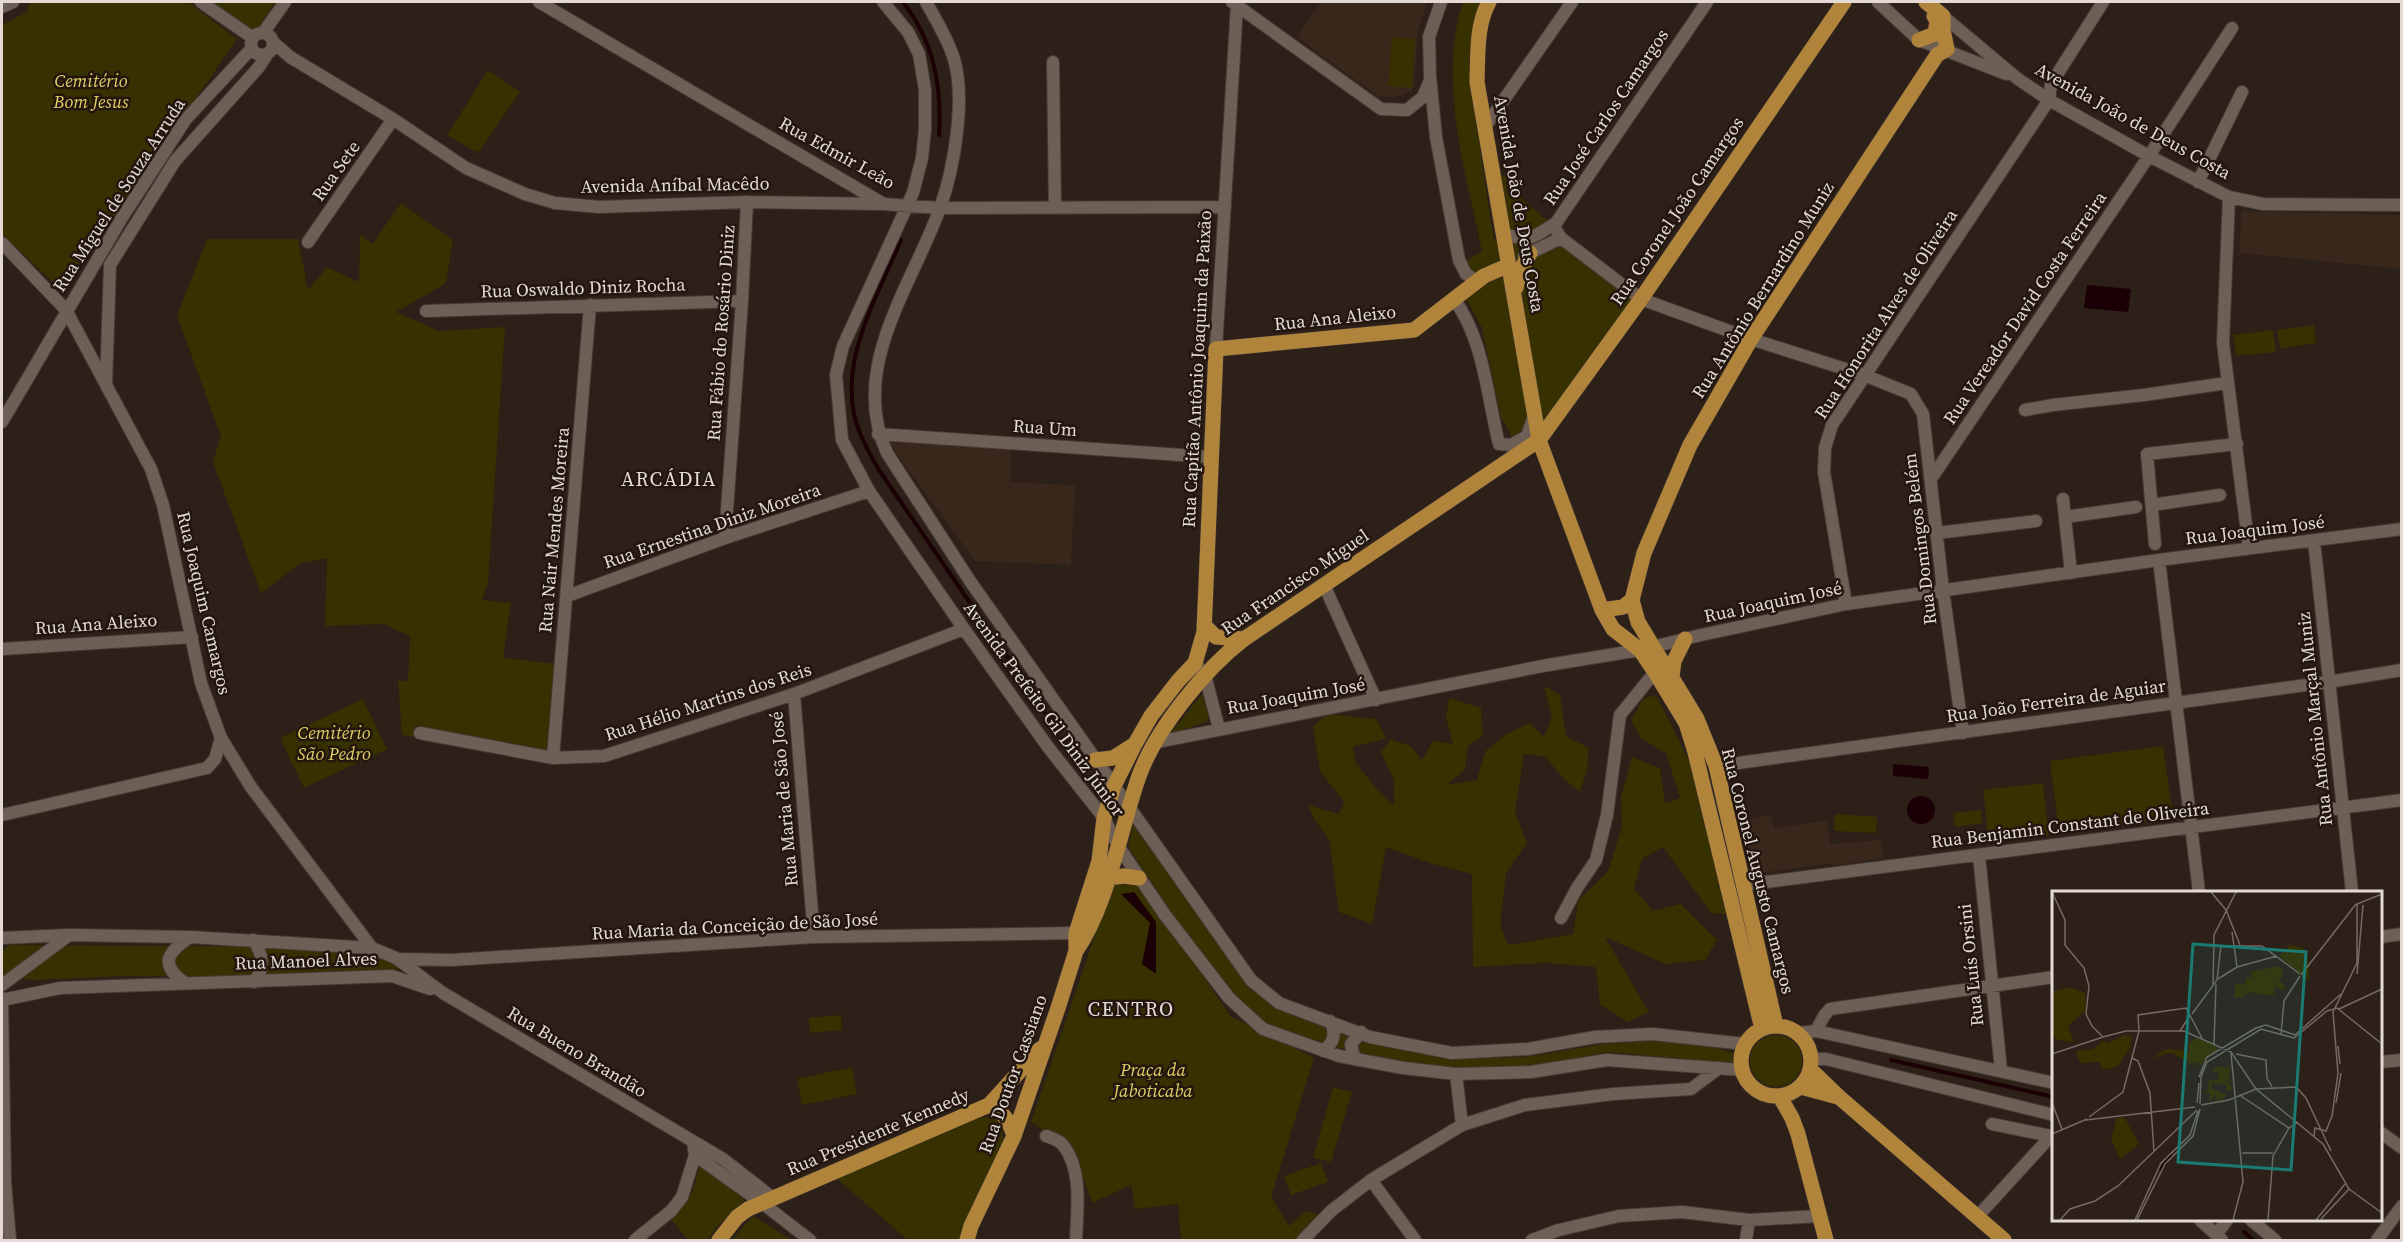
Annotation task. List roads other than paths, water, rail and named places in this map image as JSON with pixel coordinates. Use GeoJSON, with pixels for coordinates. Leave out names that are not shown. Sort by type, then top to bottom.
{"type":"FeatureCollection","features":[{"type":"Feature","properties":{"kind":"main road","name":"Rua Coronel João Camargos"},"geometry":{"type":"LineString","coordinates":[[1539,440],[1641,299],[1844,2]]}},
{"type":"Feature","properties":{"kind":"main road","name":"Avenida João de Deus Costa"},"geometry":{"type":"LineString","coordinates":[[1927,3],[1943,16]]}},
{"type":"Feature","properties":{"kind":"main road"},"geometry":{"type":"LineString","coordinates":[[1919,40],[1935,34],[1937,21],[1927,3]]}},
{"type":"Feature","properties":{"kind":"main road","name":"Avenida João de Deus Costa"},"geometry":{"type":"LineString","coordinates":[[1484,4],[1479,39],[1477,82],[1539,440],[1602,610],[1613,629],[1647,648]]}},
{"type":"Feature","properties":{"kind":"main road"},"geometry":{"type":"LineString","coordinates":[[1943,16],[1947,49]]}},
{"type":"Feature","properties":{"kind":"main road","name":"Rua Antônio Bernardino Muniz"},"geometry":{"type":"LineString","coordinates":[[1632,600],[1644,553],[1690,445],[1751,339],[1937,55],[1947,49]]}},
{"type":"Feature","properties":{"kind":"main road"},"geometry":{"type":"LineString","coordinates":[[1515,291],[1520,271],[1530,253]]}},
{"type":"Feature","properties":{"kind":"main road","name":"Rua Ana Aleixo"},"geometry":{"type":"LineString","coordinates":[[1216,349],[1414,330],[1477,281],[1509,265]]}},
{"type":"Feature","properties":{"kind":"main road","name":"Rua Capitão Antônio Joaquim da Paixão"},"geometry":{"type":"LineString","coordinates":[[1200,669],[1216,349]]}},
{"type":"Feature","properties":{"kind":"main road","name":"Rua Francisco Miguel"},"geometry":{"type":"LineString","coordinates":[[1104,818],[1114,786],[1150,716],[1178,681],[1200,669],[1539,440]]}},
{"type":"Feature","properties":{"kind":"main road"},"geometry":{"type":"LineString","coordinates":[[1602,610],[1623,607],[1632,600]]}},
{"type":"Feature","properties":{"kind":"main road","name":"Rua Coronel Augusto Camargos"},"geometry":{"type":"LineString","coordinates":[[1632,600],[1655,672],[1686,723],[1769,1028]]}},
{"type":"Feature","properties":{"kind":"main road"},"geometry":{"type":"LineString","coordinates":[[1204,625],[1216,637],[1244,639]]}},
{"type":"Feature","properties":{"kind":"main road"},"geometry":{"type":"LineString","coordinates":[[1672,676],[1674,661],[1685,639]]}},
{"type":"Feature","properties":{"kind":"main road","name":"Rua Coronel Augusto Camargos"},"geometry":{"type":"LineString","coordinates":[[1647,648],[1672,676],[1697,719],[1716,766],[1743,885],[1769,1028]]}},
{"type":"Feature","properties":{"kind":"main road","name":"Rua Francisco Miguel"},"geometry":{"type":"LineString","coordinates":[[1130,808],[1140,774],[1156,742],[1192,689],[1200,669]]}},
{"type":"Feature","properties":{"kind":"main road"},"geometry":{"type":"LineString","coordinates":[[1095,760],[1113,758],[1135,744]]}},
{"type":"Feature","properties":{"kind":"main road","name":"Rua Doutor Cassiano"},"geometry":{"type":"LineString","coordinates":[[967,1240],[970,1226],[1014,1136],[1076,951],[1087,935],[1130,808]]}},
{"type":"Feature","properties":{"kind":"main road","name":"Rua Doutor Cassiano"},"geometry":{"type":"LineString","coordinates":[[1076,951],[1076,933],[1099,861],[1104,818]]}},
{"type":"Feature","properties":{"kind":"main road"},"geometry":{"type":"LineString","coordinates":[[1107,878],[1124,876],[1139,878]]}},
{"type":"Feature","properties":{"kind":"main road"},"geometry":{"type":"LineString","coordinates":[[1839,1097],[1798,1089],[1780,1097],[1762,1094],[1752,1087],[1742,1070],[1741,1056],[1745,1044],[1752,1036],[1769,1028],[1783,1026],[1798,1033],[1808,1047],[1811,1064],[1839,1097],[2004,1240]]}},
{"type":"Feature","properties":{"kind":"main road","name":"Rua Presidente Kennedy"},"geometry":{"type":"LineString","coordinates":[[719,1240],[737,1217],[768,1200],[989,1105],[1044,1045]]}},
{"type":"Feature","properties":{"kind":"main road"},"geometry":{"type":"LineString","coordinates":[[1792,1118],[1798,1089],[1811,1064]]}},
{"type":"Feature","properties":{"kind":"main road"},"geometry":{"type":"LineString","coordinates":[[1780,1097],[1792,1118],[1826,1240]]}},
{"type":"Feature","properties":{"kind":"main road"},"geometry":{"type":"LineString","coordinates":[[989,1105],[997,1109],[1008,1121],[1014,1136]]}},
{"type":"Feature","properties":{"kind":"street"},"geometry":{"type":"LineString","coordinates":[[2,8],[13,2]]}},
{"type":"Feature","properties":{"kind":"street","name":"Avenida Aníbal Macêdo"},"geometry":{"type":"LineString","coordinates":[[201,2],[263,44],[290,57],[393,119],[466,168],[525,194],[555,203],[599,207],[747,202],[883,204]]}},
{"type":"Feature","properties":{"kind":"street","name":"Rua Miguel de Souza Arruda"},"geometry":{"type":"LineString","coordinates":[[106,386],[110,265],[175,162],[259,67],[263,44],[285,2]]}},
{"type":"Feature","properties":{"kind":"street","name":"Rua Edmir Leão"},"geometry":{"type":"LineString","coordinates":[[539,2],[883,204],[940,208],[1225,207]]}},
{"type":"Feature","properties":{"kind":"street","name":"Avenida Prefeito Gil Diniz Júnior"},"geometry":{"type":"LineString","coordinates":[[883,2],[908,32],[919,54],[925,90],[922,158],[908,206],[843,346],[836,375],[842,440],[869,490],[964,629],[1048,747],[1104,818],[1118,846],[1139,878],[1229,998],[1263,1029],[1323,1051],[1358,1060],[1456,1074],[1531,1072],[1607,1059],[1742,1070]]}},
{"type":"Feature","properties":{"kind":"street","name":"Avenida Prefeito Gil Diniz Júnior"},"geometry":{"type":"LineString","coordinates":[[926,2],[954,60],[959,93],[958,124],[940,208],[887,329],[873,393],[878,434],[886,453],[970,581],[1251,980],[1279,1003],[1361,1032],[1420,1048],[1452,1053],[1528,1049],[1595,1037],[1653,1034],[1745,1044]]}},
{"type":"Feature","properties":{"kind":"street"},"geometry":{"type":"LineString","coordinates":[[1441,2],[1429,37],[1430,79],[1436,137],[1458,260],[1466,274],[1477,281]]}},
{"type":"Feature","properties":{"kind":"street"},"geometry":{"type":"LineString","coordinates":[[1485,127],[1572,2]]}},
{"type":"Feature","properties":{"kind":"street","name":"Rua José Carlos Camargos"},"geometry":{"type":"LineString","coordinates":[[1504,234],[1522,240],[1528,239],[1556,223],[1707,2]]}},
{"type":"Feature","properties":{"kind":"street","name":"Avenida João de Deus Costa"},"geometry":{"type":"LineString","coordinates":[[1878,2],[1919,40],[1947,49],[2018,79]]}},
{"type":"Feature","properties":{"kind":"street","name":"Rua Honorita Alves de Oliveira"},"geometry":{"type":"LineString","coordinates":[[1846,604],[1824,472],[1825,448],[1832,425],[2049,100],[2051,84],[2103,2]]}},
{"type":"Feature","properties":{"kind":"street"},"geometry":{"type":"LineString","coordinates":[[1234,3],[1381,110],[1407,110],[1423,98],[1430,79]]}},
{"type":"Feature","properties":{"kind":"street","name":"Rua Capitão Antônio Joaquim da Paixão"},"geometry":{"type":"LineString","coordinates":[[1216,349],[1234,3]]}},
{"type":"Feature","properties":{"kind":"street","name":"Avenida João de Deus Costa"},"geometry":{"type":"LineString","coordinates":[[1943,16],[2018,79],[2049,100],[2229,198],[2263,204],[2402,205]]}},
{"type":"Feature","properties":{"kind":"street","name":"Rua Vereador David Costa Ferreira"},"geometry":{"type":"LineString","coordinates":[[1931,479],[2149,156],[2232,28]]}},
{"type":"Feature","properties":{"kind":"street","name":"Rua Miguel de Souza Arruda"},"geometry":{"type":"LineString","coordinates":[[2,422],[123,216],[186,119],[263,44]]}},
{"type":"Feature","properties":{"kind":"street"},"geometry":{"type":"LineString","coordinates":[[1053,62],[1055,208]]}},
{"type":"Feature","properties":{"kind":"street"},"geometry":{"type":"LineString","coordinates":[[2198,182],[2242,92]]}},
{"type":"Feature","properties":{"kind":"street","name":"Rua Sete"},"geometry":{"type":"LineString","coordinates":[[308,242],[393,119]]}},
{"type":"Feature","properties":{"kind":"street"},"geometry":{"type":"LineString","coordinates":[[2229,198],[2223,343],[2249,548]]}},
{"type":"Feature","properties":{"kind":"street","name":"Rua Fábio do Rosário Diniz"},"geometry":{"type":"LineString","coordinates":[[725,538],[747,202]]}},
{"type":"Feature","properties":{"kind":"street","name":"Rua José Carlos Camargos"},"geometry":{"type":"LineString","coordinates":[[1556,223],[1555,228],[1561,238]]}},
{"type":"Feature","properties":{"kind":"street"},"geometry":{"type":"LineString","coordinates":[[1509,265],[1561,238]]}},
{"type":"Feature","properties":{"kind":"street","name":"Rua Domingos Belém"},"geometry":{"type":"LineString","coordinates":[[1561,238],[1641,299],[1751,339],[1864,375],[1911,394],[1923,414],[1943,590],[1963,733]]}},
{"type":"Feature","properties":{"kind":"street","name":"Rua Joaquim Camargos"},"geometry":{"type":"LineString","coordinates":[[2,243],[66,310],[152,469],[164,505],[201,683],[221,738],[251,788],[372,948]]}},
{"type":"Feature","properties":{"kind":"street"},"geometry":{"type":"LineString","coordinates":[[1454,299],[1465,314],[1474,334],[1504,464]]}},
{"type":"Feature","properties":{"kind":"street","name":"Rua Oswaldo Diniz Rocha"},"geometry":{"type":"LineString","coordinates":[[426,311],[742,301]]}},
{"type":"Feature","properties":{"kind":"street","name":"Rua Nair Mendes Moreira"},"geometry":{"type":"LineString","coordinates":[[552,758],[590,305]]}},
{"type":"Feature","properties":{"kind":"street"},"geometry":{"type":"LineString","coordinates":[[2025,410],[2227,382]]}},
{"type":"Feature","properties":{"kind":"street"},"geometry":{"type":"LineString","coordinates":[[1499,444],[1511,445],[1527,436],[1534,415]]}},
{"type":"Feature","properties":{"kind":"street","name":"Rua Um"},"geometry":{"type":"LineString","coordinates":[[878,434],[1210,457]]}},
{"type":"Feature","properties":{"kind":"street"},"geometry":{"type":"LineString","coordinates":[[2155,544],[2146,454],[2237,444]]}},
{"type":"Feature","properties":{"kind":"street","name":"Rua Ernestina Diniz Moreira"},"geometry":{"type":"LineString","coordinates":[[567,596],[725,538],[869,490]]}},
{"type":"Feature","properties":{"kind":"street"},"geometry":{"type":"LineString","coordinates":[[2151,505],[2220,495]]}},
{"type":"Feature","properties":{"kind":"street"},"geometry":{"type":"LineString","coordinates":[[2063,499],[2071,573]]}},
{"type":"Feature","properties":{"kind":"street"},"geometry":{"type":"LineString","coordinates":[[2065,517],[2136,507]]}},
{"type":"Feature","properties":{"kind":"street"},"geometry":{"type":"LineString","coordinates":[[1937,532],[2036,521]]}},
{"type":"Feature","properties":{"kind":"street","name":"Rua Joaquim José"},"geometry":{"type":"LineString","coordinates":[[1156,742],[1548,665],[1647,648],[1846,604],[2249,548],[2402,530]]}},
{"type":"Feature","properties":{"kind":"street","name":"Rua Antônio Marçal Muniz"},"geometry":{"type":"LineString","coordinates":[[2314,541],[2352,891]]}},
{"type":"Feature","properties":{"kind":"street"},"geometry":{"type":"LineString","coordinates":[[2159,560],[2199,891]]}},
{"type":"Feature","properties":{"kind":"street"},"geometry":{"type":"LineString","coordinates":[[1324,585],[1376,700]]}},
{"type":"Feature","properties":{"kind":"street","name":"Rua Hélio Martins dos Reis"},"geometry":{"type":"LineString","coordinates":[[420,732],[552,758],[604,756],[794,694],[964,629]]}},
{"type":"Feature","properties":{"kind":"street","name":"Rua Ana Aleixo"},"geometry":{"type":"LineString","coordinates":[[2,649],[192,637]]}},
{"type":"Feature","properties":{"kind":"street","name":"Rua Capitão Antônio Joaquim da Paixão"},"geometry":{"type":"LineString","coordinates":[[1200,669],[1219,729]]}},
{"type":"Feature","properties":{"kind":"street","name":"Rua João Ferreira de Aguiar"},"geometry":{"type":"LineString","coordinates":[[1716,766],[2402,670]]}},
{"type":"Feature","properties":{"kind":"street"},"geometry":{"type":"LineString","coordinates":[[1561,918],[1577,888],[1596,860],[1607,815],[1620,715],[1655,672]]}},
{"type":"Feature","properties":{"kind":"street","name":"Rua Maria de São José"},"geometry":{"type":"LineString","coordinates":[[794,694],[814,938]]}},
{"type":"Feature","properties":{"kind":"street"},"geometry":{"type":"LineString","coordinates":[[2,815],[207,768],[215,759],[221,738]]}},
{"type":"Feature","properties":{"kind":"street","name":"Rua Benjamin Constant de Oliveira"},"geometry":{"type":"LineString","coordinates":[[1743,885],[2402,800]]}},
{"type":"Feature","properties":{"kind":"street","name":"Rua Luís Orsini"},"geometry":{"type":"LineString","coordinates":[[1979,856],[2001,1070]]}},
{"type":"Feature","properties":{"kind":"street","name":"Rua Maria da Conceição de São José"},"geometry":{"type":"LineString","coordinates":[[396,958],[452,960],[814,938],[1076,933]]}},
{"type":"Feature","properties":{"kind":"street"},"geometry":{"type":"LineString","coordinates":[[2382,937],[2402,934]]}},
{"type":"Feature","properties":{"kind":"street"},"geometry":{"type":"LineString","coordinates":[[2,984],[69,935]]}},
{"type":"Feature","properties":{"kind":"street","name":"Rua Manoel Alves"},"geometry":{"type":"LineString","coordinates":[[2,938],[69,935],[190,937],[372,948],[396,958],[443,993]]}},
{"type":"Feature","properties":{"kind":"street"},"geometry":{"type":"LineString","coordinates":[[185,983],[173,974],[168,962],[173,949],[190,937]]}},
{"type":"Feature","properties":{"kind":"street"},"geometry":{"type":"LineString","coordinates":[[253,940],[258,946],[262,959],[259,976],[254,982]]}},
{"type":"Feature","properties":{"kind":"street","name":"Rua Manoel Alves"},"geometry":{"type":"LineString","coordinates":[[2,999],[60,988],[392,976],[443,993]]}},
{"type":"Feature","properties":{"kind":"street"},"geometry":{"type":"LineString","coordinates":[[1816,1031],[1830,1009],[2052,978]]}},
{"type":"Feature","properties":{"kind":"street","name":"Rua Bueno Brandão"},"geometry":{"type":"LineString","coordinates":[[443,993],[723,1159],[810,1240]]}},
{"type":"Feature","properties":{"kind":"street"},"geometry":{"type":"LineString","coordinates":[[2,999],[3,1182],[10,1240]]}},
{"type":"Feature","properties":{"kind":"street"},"geometry":{"type":"LineString","coordinates":[[1323,1051],[1333,1040],[1334,1028],[1330,1021]]}},
{"type":"Feature","properties":{"kind":"street"},"geometry":{"type":"LineString","coordinates":[[1798,1033],[1816,1031],[2052,1083]]}},
{"type":"Feature","properties":{"kind":"street"},"geometry":{"type":"LineString","coordinates":[[1358,1060],[1353,1054],[1351,1044],[1361,1032]]}},
{"type":"Feature","properties":{"kind":"street"},"geometry":{"type":"LineString","coordinates":[[1811,1064],[1827,1059],[2052,1115]]}},
{"type":"Feature","properties":{"kind":"street"},"geometry":{"type":"LineString","coordinates":[[2382,1062],[2402,1060]]}},
{"type":"Feature","properties":{"kind":"street"},"geometry":{"type":"LineString","coordinates":[[1303,1240],[1331,1211],[1371,1180],[1462,1125],[1525,1105],[1613,1094],[1691,1089],[1719,1068]]}},
{"type":"Feature","properties":{"kind":"street"},"geometry":{"type":"LineString","coordinates":[[1456,1074],[1462,1125]]}},
{"type":"Feature","properties":{"kind":"street"},"geometry":{"type":"LineString","coordinates":[[1977,1217],[2051,1136],[1992,1124]]}},
{"type":"Feature","properties":{"kind":"street"},"geometry":{"type":"LineString","coordinates":[[2382,1133],[2402,1148]]}},
{"type":"Feature","properties":{"kind":"street"},"geometry":{"type":"LineString","coordinates":[[1046,1136],[1062,1143],[1074,1165],[1077,1209],[1076,1240]]}},
{"type":"Feature","properties":{"kind":"street"},"geometry":{"type":"LineString","coordinates":[[635,1240],[671,1211],[682,1197],[696,1155],[693,1142]]}},
{"type":"Feature","properties":{"kind":"street","name":"Rua Bueno Brandão"},"geometry":{"type":"LineString","coordinates":[[696,1155],[768,1200]]}},
{"type":"Feature","properties":{"kind":"street"},"geometry":{"type":"LineString","coordinates":[[1371,1180],[1415,1240]]}},
{"type":"Feature","properties":{"kind":"street"},"geometry":{"type":"LineString","coordinates":[[2377,1240],[2402,1206]]}},
{"type":"Feature","properties":{"kind":"street"},"geometry":{"type":"LineString","coordinates":[[1532,1240],[1559,1230],[1619,1216],[1682,1212],[1749,1220],[1820,1216]]}},
{"type":"Feature","properties":{"kind":"street"},"geometry":{"type":"LineString","coordinates":[[1746,1240],[1749,1220]]}},
{"type":"Feature","properties":{"kind":"street"},"geometry":{"type":"LineString","coordinates":[[2201,1221],[2219,1238],[2227,1221]]}},
{"type":"Feature","properties":{"kind":"street"},"geometry":{"type":"LineString","coordinates":[[2252,1221],[2275,1240]]}},
{"type":"Feature","properties":{"kind":"waterway"},"geometry":{"type":"LineString","coordinates":[[903,2],[922,33],[934,65],[939,99],[939,135]]}},
{"type":"Feature","properties":{"kind":"waterway"},"geometry":{"type":"LineString","coordinates":[[901,240],[870,310],[855,359],[852,384],[853,409],[860,433],[879,470],[1051,721]]}},
{"type":"Feature","properties":{"kind":"waterway"},"geometry":{"type":"LineString","coordinates":[[1891,1060],[2052,1097]]}},
{"type":"Feature","properties":{"kind":"waterway"},"geometry":{"type":"LineString","coordinates":[[2244,1232],[2253,1240]]}},
{"type":"Feature","properties":{"kind":"district","name":"ARCÁDIA"},"geometry":{"type":"Point","coordinates":[669,479]}},
{"type":"Feature","properties":{"kind":"district","name":"CENTRO"},"geometry":{"type":"Point","coordinates":[1131,1009]}},
{"type":"Feature","properties":{"kind":"park label","name":"Cemitério Bom Jesus"},"geometry":{"type":"Point","coordinates":[91,91]}},
{"type":"Feature","properties":{"kind":"park label","name":"Cemitério São Pedro"},"geometry":{"type":"Point","coordinates":[334,743]}},
{"type":"Feature","properties":{"kind":"park label","name":"Praça da Jaboticaba"},"geometry":{"type":"Point","coordinates":[1153,1080]}}]}
